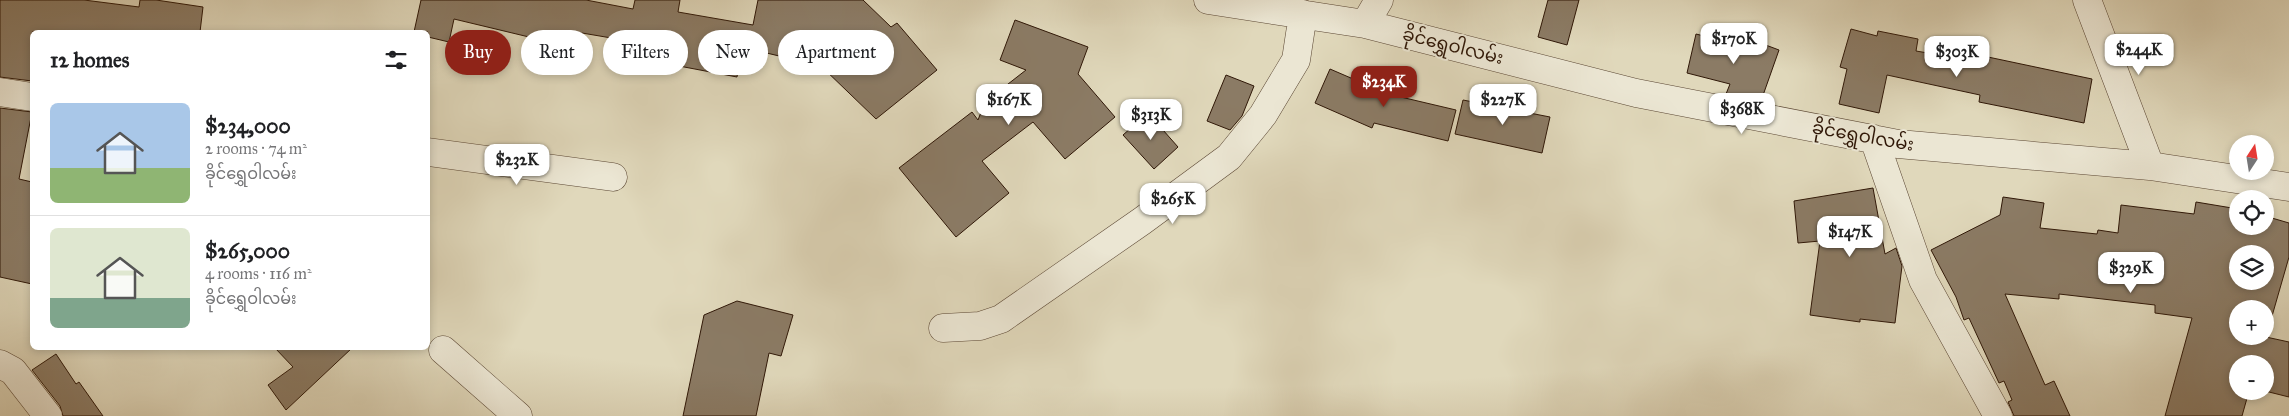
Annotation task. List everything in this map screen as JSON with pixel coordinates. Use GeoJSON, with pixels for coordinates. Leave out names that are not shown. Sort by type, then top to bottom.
{"type":"FeatureCollection","features":[{"type":"Feature","properties":{"kind":"street","name":"ခိုင်ရွှေဝါလမ်း"},"geometry":{"type":"LineString","coordinates":[[1208,0],[1366,24],[1636,93],[1898,144],[2150,166],[2285,182]]}},
{"type":"Feature","properties":{"kind":"street"},"geometry":{"type":"LineString","coordinates":[[1366,24],[1379,0]]}},
{"type":"Feature","properties":{"kind":"street"},"geometry":{"type":"LineString","coordinates":[[2088,0],[2150,166]]}},
{"type":"Feature","properties":{"kind":"street"},"geometry":{"type":"LineString","coordinates":[[943,328],[980,326],[1001,319],[1142,221],[1228,157],[1263,115],[1296,60],[1303,14]]}},
{"type":"Feature","properties":{"kind":"street"},"geometry":{"type":"LineString","coordinates":[[0,92],[30,96]]}},
{"type":"Feature","properties":{"kind":"street"},"geometry":{"type":"LineString","coordinates":[[1874,139],[1923,280],[1998,416]]}},
{"type":"Feature","properties":{"kind":"street"},"geometry":{"type":"LineString","coordinates":[[430,152],[613,178]]}},
{"type":"Feature","properties":{"kind":"street"},"geometry":{"type":"LineString","coordinates":[[443,350],[518,416]]}},
{"type":"Feature","properties":{"kind":"street"},"geometry":{"type":"LineString","coordinates":[[0,364],[13,371],[48,416]]}},
{"type":"Feature","properties":{"kind":"building"},"geometry":{"type":"Polygon","coordinates":[[[0,0],[84,0],[139,7],[140,0],[156,0],[203,7],[200,30],[30,30],[30,81],[0,77],[0,0]]]}},
{"type":"Feature","properties":{"kind":"building"},"geometry":{"type":"Polygon","coordinates":[[[421,0],[586,0],[633,9],[635,0],[680,0],[678,12],[753,25],[758,0],[863,0],[891,27],[897,23],[937,70],[876,119],[830,75],[894,75],[894,30],[778,30],[778,56],[768,53],[768,30],[698,30],[698,70],[688,68],[688,30],[603,30],[603,37],[593,35],[593,30],[521,30],[521,35],[511,33],[511,30],[500,30],[454,19],[452,30],[445,30],[445,41],[430,37],[430,30],[414,30],[421,0]]]}},
{"type":"Feature","properties":{"kind":"building"},"geometry":{"type":"Polygon","coordinates":[[[1548,0],[1579,0],[1567,45],[1538,37],[1548,0]]]}},
{"type":"Feature","properties":{"kind":"building"},"geometry":{"type":"Polygon","coordinates":[[[1015,20],[1088,47],[1078,74],[1115,117],[1065,159],[1033,122],[982,161],[1009,193],[956,237],[899,168],[972,112],[978,120],[985,102],[1026,70],[1000,60],[1015,20]]]}},
{"type":"Feature","properties":{"kind":"building"},"geometry":{"type":"Polygon","coordinates":[[[1851,29],[1877,36],[1878,31],[1918,39],[1916,51],[1987,63],[1988,57],[2092,79],[2084,123],[1979,102],[1980,95],[1887,75],[1879,113],[1839,104],[1847,69],[1840,67],[1851,29]]]}},
{"type":"Feature","properties":{"kind":"building"},"geometry":{"type":"Polygon","coordinates":[[[1696,34],[1744,46],[1747,38],[1779,50],[1761,101],[1726,94],[1730,84],[1687,73],[1696,34]]]}},
{"type":"Feature","properties":{"kind":"building"},"geometry":{"type":"Polygon","coordinates":[[[1330,69],[1388,94],[1456,110],[1448,141],[1374,123],[1372,128],[1315,103],[1330,69]]]}},
{"type":"Feature","properties":{"kind":"building"},"geometry":{"type":"Polygon","coordinates":[[[1226,75],[1254,86],[1242,116],[1230,130],[1207,121],[1226,75]]]}},
{"type":"Feature","properties":{"kind":"building"},"geometry":{"type":"Polygon","coordinates":[[[1463,100],[1550,117],[1542,153],[1455,134],[1463,100]]]}},
{"type":"Feature","properties":{"kind":"building"},"geometry":{"type":"Polygon","coordinates":[[[0,108],[30,112],[30,122],[19,179],[30,182],[30,284],[0,277],[0,108]]]}},
{"type":"Feature","properties":{"kind":"building"},"geometry":{"type":"Polygon","coordinates":[[[1148,113],[1178,147],[1154,169],[1123,135],[1148,113]]]}},
{"type":"Feature","properties":{"kind":"building"},"geometry":{"type":"Polygon","coordinates":[[[1873,188],[1885,254],[1896,248],[1902,266],[1895,323],[1860,319],[1860,322],[1810,315],[1820,241],[1798,243],[1794,201],[1873,188]]]}},
{"type":"Feature","properties":{"kind":"building"},"geometry":{"type":"Polygon","coordinates":[[[2003,197],[2044,203],[2040,228],[2097,234],[2098,230],[2118,233],[2121,205],[2194,214],[2196,202],[2229,208],[2229,235],[2274,235],[2274,219],[2289,223],[2289,257],[2274,309],[2274,300],[2229,300],[2229,345],[2274,345],[2274,339],[2289,342],[2289,397],[2274,393],[2274,355],[2229,355],[2229,400],[2246,400],[2242,416],[2165,416],[2192,318],[2155,313],[2155,305],[2059,294],[2059,299],[2005,294],[2045,385],[2054,381],[2070,416],[2014,416],[2008,402],[2012,400],[2004,381],[1999,383],[1969,318],[1964,320],[1956,297],[1931,250],[2000,215],[2003,197]]]}},
{"type":"Feature","properties":{"kind":"building"},"geometry":{"type":"Polygon","coordinates":[[[737,301],[793,315],[781,356],[769,353],[756,416],[683,416],[704,315],[737,301]]]}},
{"type":"Feature","properties":{"kind":"building"},"geometry":{"type":"Polygon","coordinates":[[[277,350],[350,350],[286,410],[268,385],[293,367],[277,350]]]}},
{"type":"Feature","properties":{"kind":"building"},"geometry":{"type":"Polygon","coordinates":[[[56,354],[76,384],[79,382],[103,416],[63,416],[60,406],[32,370],[56,354]]]}}]}
